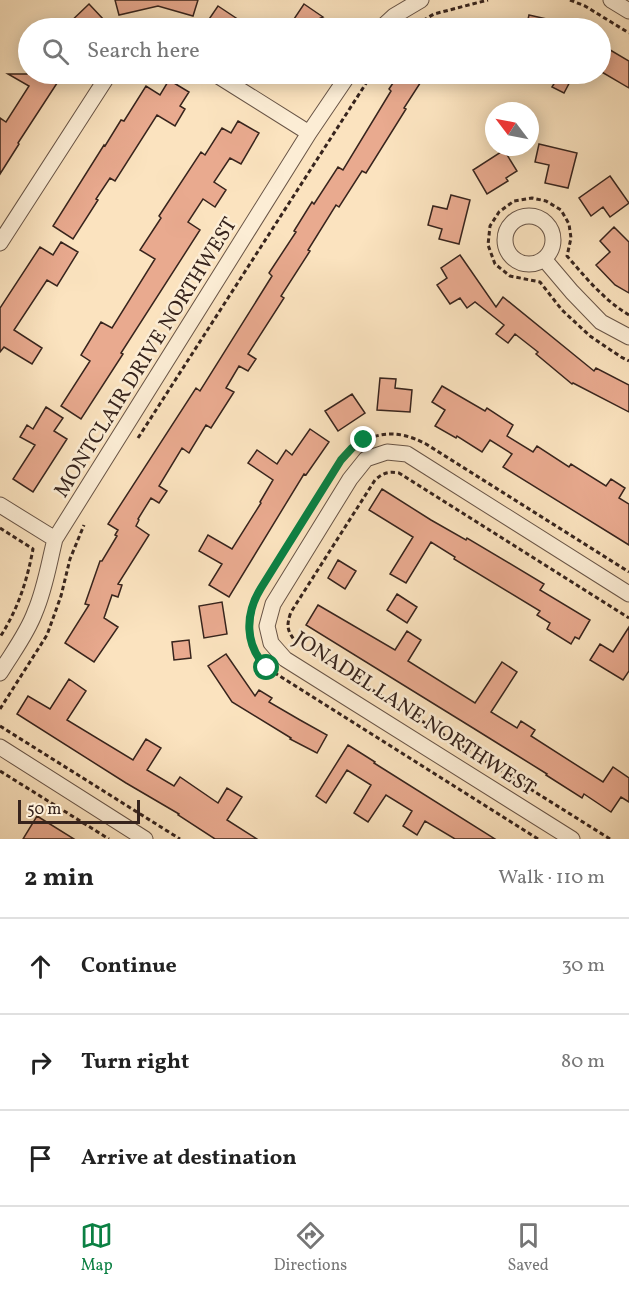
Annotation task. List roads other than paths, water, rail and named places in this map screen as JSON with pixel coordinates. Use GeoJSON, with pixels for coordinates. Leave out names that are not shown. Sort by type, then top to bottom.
{"type":"FeatureCollection","features":[{"type":"Feature","properties":{"kind":"street"},"geometry":{"type":"LineString","coordinates":[[391,18],[419,0]]}},
{"type":"Feature","properties":{"kind":"street"},"geometry":{"type":"LineString","coordinates":[[611,0],[629,11]]}},
{"type":"Feature","properties":{"kind":"street"},"geometry":{"type":"LineString","coordinates":[[0,243],[103,84]]}},
{"type":"Feature","properties":{"kind":"street"},"geometry":{"type":"LineString","coordinates":[[231,84],[309,133]]}},
{"type":"Feature","properties":{"kind":"street","name":"MONTCLAIR DRIVE NORTHWEST"},"geometry":{"type":"LineString","coordinates":[[0,673],[36,612],[55,539],[309,133],[342,84]]}},
{"type":"Feature","properties":{"kind":"street"},"geometry":{"type":"LineString","coordinates":[[544,259],[601,322],[629,337]]}},
{"type":"Feature","properties":{"kind":"street","name":"JONADEL LANE NORTHWEST"},"geometry":{"type":"LineString","coordinates":[[572,839],[285,659],[271,643],[267,626],[273,604],[351,479],[366,459],[387,452],[407,454],[629,594]]}},
{"type":"Feature","properties":{"kind":"street"},"geometry":{"type":"LineString","coordinates":[[0,505],[55,539]]}},
{"type":"Feature","properties":{"kind":"street"},"geometry":{"type":"LineString","coordinates":[[0,747],[145,839]]}}]}
